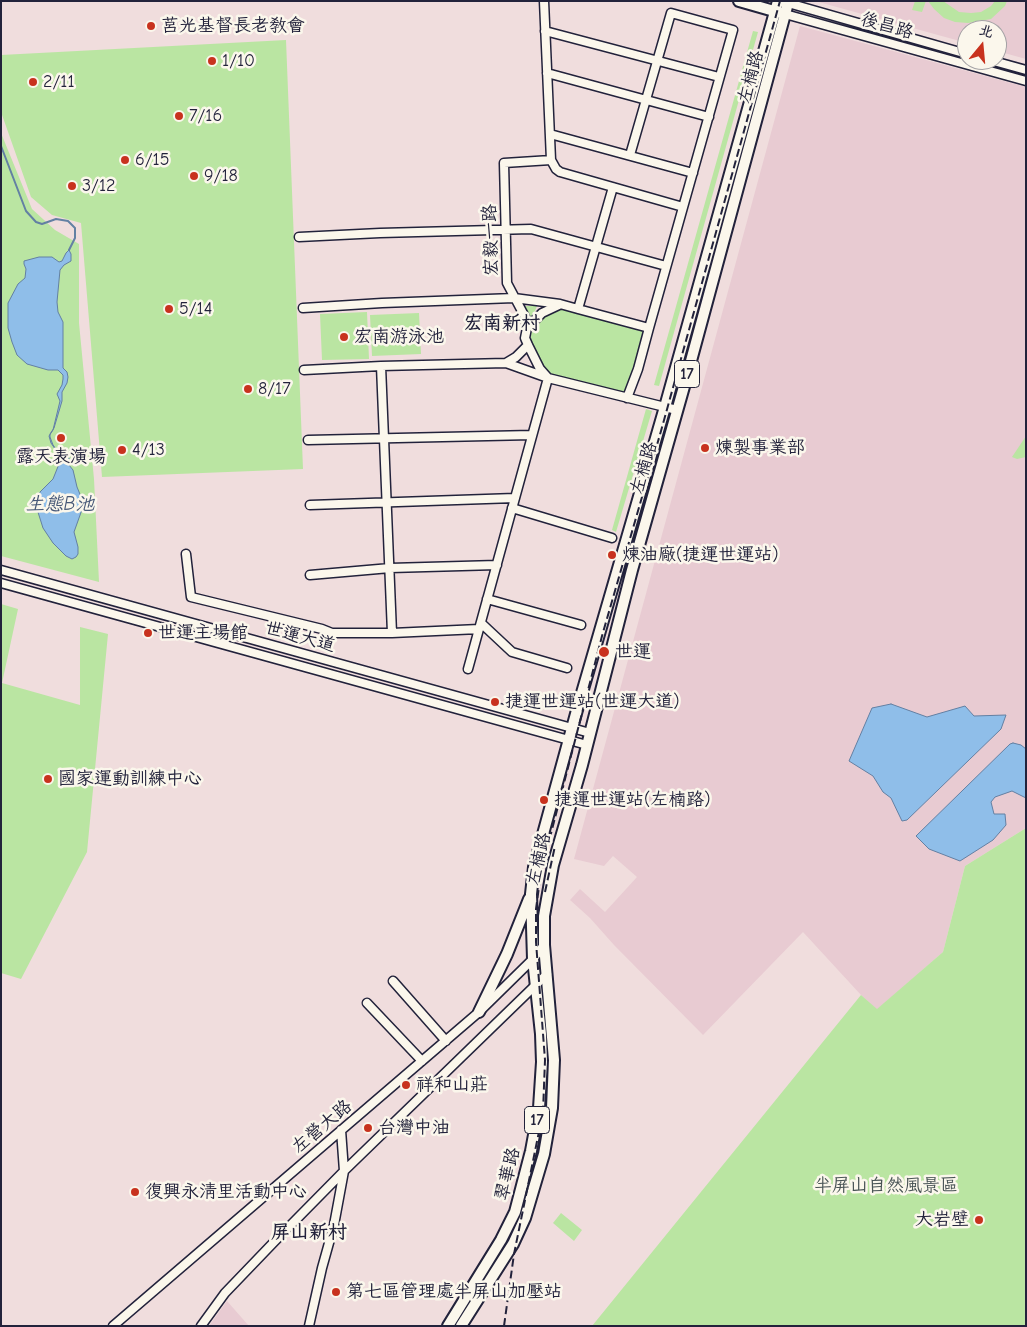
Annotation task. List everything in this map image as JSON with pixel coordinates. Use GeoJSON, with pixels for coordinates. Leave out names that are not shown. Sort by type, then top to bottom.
{"type":"FeatureCollection","features":[{"type":"Feature","properties":{"kind":"main road","name":"後昌路"},"geometry":{"type":"LineString","coordinates":[[739,1],[783,5]]}},
{"type":"Feature","properties":{"kind":"main road","name":"左楠路"},"geometry":{"type":"LineString","coordinates":[[531,894],[534,867],[569,740],[783,5]]}},
{"type":"Feature","properties":{"kind":"main road","name":"左楠路"},"geometry":{"type":"LineString","coordinates":[[544,945],[544,916],[553,865],[677,410],[783,5]]}},
{"type":"Feature","properties":{"kind":"main road","name":"翠華路"},"geometry":{"type":"LineString","coordinates":[[448,1326],[502,1240],[515,1212],[529,1160],[539,1108],[542,1062],[541,1034],[533,959],[531,894]]}},
{"type":"Feature","properties":{"kind":"main road"},"geometry":{"type":"LineString","coordinates":[[479,1012],[507,954],[531,894]]}},
{"type":"Feature","properties":{"kind":"main road","name":"翠華路"},"geometry":{"type":"LineString","coordinates":[[461,1326],[513,1244],[525,1218],[544,1154],[552,1108],[554,1060],[544,945]]}},
{"type":"Feature","properties":{"kind":"street"},"geometry":{"type":"LineString","coordinates":[[544,1],[551,160],[556,169],[560,172],[683,207]]}},
{"type":"Feature","properties":{"kind":"street","name":"後昌路"},"geometry":{"type":"LineString","coordinates":[[783,5],[957,51]]}},
{"type":"Feature","properties":{"kind":"street","name":"後昌路"},"geometry":{"type":"LineString","coordinates":[[783,5],[1026,82]]}},
{"type":"Feature","properties":{"kind":"street"},"geometry":{"type":"LineString","coordinates":[[627,398],[638,369],[733,30],[671,12],[630,155]]}},
{"type":"Feature","properties":{"kind":"street"},"geometry":{"type":"LineString","coordinates":[[546,31],[719,77]]}},
{"type":"Feature","properties":{"kind":"street"},"geometry":{"type":"LineString","coordinates":[[1007,65],[1026,70]]}},
{"type":"Feature","properties":{"kind":"street"},"geometry":{"type":"LineString","coordinates":[[548,73],[708,117]]}},
{"type":"Feature","properties":{"kind":"street"},"geometry":{"type":"LineString","coordinates":[[550,134],[693,173]]}},
{"type":"Feature","properties":{"kind":"street","name":"宏毅一路"},"geometry":{"type":"LineString","coordinates":[[548,378],[540,369],[525,338],[527,328],[525,316],[514,298],[506,279],[504,163],[551,160]]}},
{"type":"Feature","properties":{"kind":"street"},"geometry":{"type":"LineString","coordinates":[[578,309],[613,187]]}},
{"type":"Feature","properties":{"kind":"street"},"geometry":{"type":"LineString","coordinates":[[299,237],[531,229],[666,266]]}},
{"type":"Feature","properties":{"kind":"street"},"geometry":{"type":"LineString","coordinates":[[303,308],[514,298],[560,304],[649,328]]}},
{"type":"Feature","properties":{"kind":"street"},"geometry":{"type":"LineString","coordinates":[[527,328],[542,313],[560,304]]}},
{"type":"Feature","properties":{"kind":"street"},"geometry":{"type":"LineString","coordinates":[[506,363],[516,357],[528,345]]}},
{"type":"Feature","properties":{"kind":"street"},"geometry":{"type":"LineString","coordinates":[[304,370],[506,363],[548,378],[677,410]]}},
{"type":"Feature","properties":{"kind":"street"},"geometry":{"type":"LineString","coordinates":[[381,366],[392,633]]}},
{"type":"Feature","properties":{"kind":"street"},"geometry":{"type":"LineString","coordinates":[[468,669],[548,378]]}},
{"type":"Feature","properties":{"kind":"street"},"geometry":{"type":"LineString","coordinates":[[308,440],[532,435]]}},
{"type":"Feature","properties":{"kind":"street"},"geometry":{"type":"LineString","coordinates":[[310,505],[515,498]]}},
{"type":"Feature","properties":{"kind":"street"},"geometry":{"type":"LineString","coordinates":[[512,508],[612,538]]}},
{"type":"Feature","properties":{"kind":"street"},"geometry":{"type":"LineString","coordinates":[[186,554],[191,597],[332,633],[392,633],[480,626],[512,652],[567,668]]}},
{"type":"Feature","properties":{"kind":"street"},"geometry":{"type":"LineString","coordinates":[[310,575],[390,568],[496,565]]}},
{"type":"Feature","properties":{"kind":"street","name":"世運大道"},"geometry":{"type":"LineString","coordinates":[[1,570],[590,733]]}},
{"type":"Feature","properties":{"kind":"street","name":"世運大道"},"geometry":{"type":"LineString","coordinates":[[1,583],[587,745]]}},
{"type":"Feature","properties":{"kind":"street"},"geometry":{"type":"LineString","coordinates":[[487,599],[581,625]]}},
{"type":"Feature","properties":{"kind":"street","name":"左營大路"},"geometry":{"type":"LineString","coordinates":[[113,1326],[479,1012],[533,959],[544,945]]}},
{"type":"Feature","properties":{"kind":"street"},"geometry":{"type":"LineString","coordinates":[[201,1326],[226,1293],[252,1264],[344,1171],[547,974]]}},
{"type":"Feature","properties":{"kind":"street"},"geometry":{"type":"LineString","coordinates":[[393,981],[446,1041]]}},
{"type":"Feature","properties":{"kind":"street"},"geometry":{"type":"LineString","coordinates":[[367,1004],[422,1061]]}},
{"type":"Feature","properties":{"kind":"street"},"geometry":{"type":"LineString","coordinates":[[309,1326],[334,1225],[344,1171],[341,1130]]}},
{"type":"Feature","properties":{"kind":"shaded area"},"geometry":{"type":"Polygon","coordinates":[[[815,1],[1026,1],[1026,59],[1007,54],[1007,20],[957,20],[957,40],[815,1]]]}},
{"type":"Feature","properties":{"kind":"shaded area"},"geometry":{"type":"Polygon","coordinates":[[[800,26],[957,68],[957,70],[1026,87],[1026,828],[965,866],[943,952],[877,1010],[803,932],[703,1035],[590,918],[570,900],[580,889],[605,912],[637,877],[613,856],[604,866],[574,859],[800,26]]]}},
{"type":"Feature","properties":{"kind":"shaded area"},"geometry":{"type":"Polygon","coordinates":[[[227,1301],[249,1326],[209,1326],[227,1301]]]}},
{"type":"Feature","properties":{"kind":"green space"},"geometry":{"type":"Polygon","coordinates":[[[915,1],[926,1],[922,12],[912,10],[915,1]]]}},
{"type":"Feature","properties":{"kind":"green space"},"geometry":{"type":"Polygon","coordinates":[[[928,1],[943,1],[959,12],[971,13],[981,12],[995,1],[1007,1],[1005,6],[991,19],[985,20],[957,20],[957,22],[955,22],[944,18],[928,1]]]}},
{"type":"Feature","properties":{"kind":"green space"},"geometry":{"type":"Polygon","coordinates":[[[753,31],[758,32],[659,386],[654,385],[753,31]]]}},
{"type":"Feature","properties":{"kind":"green space"},"geometry":{"type":"Polygon","coordinates":[[[286,40],[303,469],[102,477],[81,223],[52,215],[31,197],[1,112],[1,55],[286,40]]]}},
{"type":"Feature","properties":{"kind":"green space"},"geometry":{"type":"Polygon","coordinates":[[[1,133],[32,209],[55,230],[79,244],[79,323],[94,479],[99,582],[1,556],[1,133]]]}},
{"type":"Feature","properties":{"kind":"green space"},"geometry":{"type":"Polygon","coordinates":[[[524,306],[537,306],[531,321],[524,306]]]}},
{"type":"Feature","properties":{"kind":"green space"},"geometry":{"type":"Polygon","coordinates":[[[560,308],[644,331],[636,365],[625,393],[551,374],[542,365],[530,342],[532,329],[544,317],[560,308]]]}},
{"type":"Feature","properties":{"kind":"green space","name":"宏南游泳池"},"geometry":{"type":"Polygon","coordinates":[[[367,312],[369,359],[322,360],[320,314],[367,312]]]}},
{"type":"Feature","properties":{"kind":"green space"},"geometry":{"type":"Polygon","coordinates":[[[419,313],[421,354],[372,356],[370,315],[419,313]]]}},
{"type":"Feature","properties":{"kind":"green space"},"geometry":{"type":"Polygon","coordinates":[[[646,409],[652,411],[616,532],[612,530],[646,409]]]}},
{"type":"Feature","properties":{"kind":"green space"},"geometry":{"type":"Polygon","coordinates":[[[1026,436],[1026,457],[1017,459],[1012,457],[1026,436]]]}},
{"type":"Feature","properties":{"kind":"green space","name":"國家運動訓練中心"},"geometry":{"type":"Polygon","coordinates":[[[1,604],[18,609],[2,683],[80,705],[80,627],[108,634],[87,852],[21,979],[1,973],[1,604]]]}},
{"type":"Feature","properties":{"kind":"green space","name":"半屏山自然風景區"},"geometry":{"type":"Polygon","coordinates":[[[1026,828],[1026,1326],[592,1326],[861,995],[877,1009],[943,952],[965,866],[1026,828]]]}},
{"type":"Feature","properties":{"kind":"green space"},"geometry":{"type":"Polygon","coordinates":[[[561,1213],[582,1230],[574,1241],[553,1223],[561,1213]]]}},
{"type":"Feature","properties":{"kind":"water"},"geometry":{"type":"Polygon","coordinates":[[[69,250],[71,261],[60,270],[57,302],[58,312],[63,322],[63,368],[67,372],[68,377],[62,392],[62,401],[53,429],[60,401],[57,394],[62,385],[63,375],[58,370],[48,370],[27,364],[17,355],[8,328],[8,303],[18,284],[25,278],[26,269],[24,261],[39,257],[52,257],[59,262],[62,261],[69,250]]]}},
{"type":"Feature","properties":{"kind":"water","name":"生態B池"},"geometry":{"type":"Polygon","coordinates":[[[50,434],[53,445],[63,458],[69,458],[69,465],[73,470],[84,504],[74,532],[78,554],[72,559],[66,556],[53,543],[43,528],[37,509],[40,492],[53,479],[62,459],[51,443],[49,436],[50,434]]]}},
{"type":"Feature","properties":{"kind":"water"},"geometry":{"type":"Polygon","coordinates":[[[891,704],[927,717],[965,706],[974,716],[1006,715],[1001,729],[907,820],[902,821],[891,798],[883,792],[873,776],[849,761],[872,708],[891,704]]]}},
{"type":"Feature","properties":{"kind":"water"},"geometry":{"type":"Polygon","coordinates":[[[1013,743],[1021,745],[1026,749],[1026,798],[1012,791],[995,797],[991,802],[994,814],[1005,814],[1006,825],[993,840],[960,861],[929,849],[916,836],[1013,743]]]}},
{"type":"Feature","properties":{"kind":"waterway"},"geometry":{"type":"LineString","coordinates":[[1,146],[26,211],[36,222],[42,224],[56,219],[68,221],[75,228],[75,238],[69,250]]}},
{"type":"Feature","properties":{"kind":"railway"},"geometry":{"type":"LineString","coordinates":[[504,1326],[514,1254],[543,1112],[545,1060],[536,942],[536,909],[541,872],[602,636],[780,1]]}},
{"type":"Feature","properties":{"kind":"railway"},"geometry":{"type":"LineString","coordinates":[[545,892],[555,846]]}},
{"type":"Feature","properties":{"kind":"place","name":"莒光基督長老教會"},"geometry":{"type":"Point","coordinates":[151,26]}},
{"type":"Feature","properties":{"kind":"place","name":"1/10"},"geometry":{"type":"Point","coordinates":[212,61]}},
{"type":"Feature","properties":{"kind":"place","name":"2/11"},"geometry":{"type":"Point","coordinates":[33,82]}},
{"type":"Feature","properties":{"kind":"place","name":"7/16"},"geometry":{"type":"Point","coordinates":[179,116]}},
{"type":"Feature","properties":{"kind":"place","name":"6/15"},"geometry":{"type":"Point","coordinates":[125,160]}},
{"type":"Feature","properties":{"kind":"place","name":"9/18"},"geometry":{"type":"Point","coordinates":[194,176]}},
{"type":"Feature","properties":{"kind":"place","name":"3/12"},"geometry":{"type":"Point","coordinates":[72,186]}},
{"type":"Feature","properties":{"kind":"place","name":"5/14"},"geometry":{"type":"Point","coordinates":[169,309]}},
{"type":"Feature","properties":{"kind":"place","name":"宏南游泳池"},"geometry":{"type":"Point","coordinates":[344,337]}},
{"type":"Feature","properties":{"kind":"place","name":"8/17"},"geometry":{"type":"Point","coordinates":[248,389]}},
{"type":"Feature","properties":{"kind":"place","name":"露天表演場"},"geometry":{"type":"Point","coordinates":[61,438]}},
{"type":"Feature","properties":{"kind":"place","name":"煉製事業部"},"geometry":{"type":"Point","coordinates":[705,448]}},
{"type":"Feature","properties":{"kind":"place","name":"4/13"},"geometry":{"type":"Point","coordinates":[122,450]}},
{"type":"Feature","properties":{"kind":"place","name":"煉油廠(捷運世運站)"},"geometry":{"type":"Point","coordinates":[612,555]}},
{"type":"Feature","properties":{"kind":"place","name":"世運主場館"},"geometry":{"type":"Point","coordinates":[148,633]}},
{"type":"Feature","properties":{"kind":"place","name":"世運"},"geometry":{"type":"Point","coordinates":[604,652]}},
{"type":"Feature","properties":{"kind":"place","name":"捷運世運站(世運大道)"},"geometry":{"type":"Point","coordinates":[495,702]}},
{"type":"Feature","properties":{"kind":"place","name":"國家運動訓練中心"},"geometry":{"type":"Point","coordinates":[48,779]}},
{"type":"Feature","properties":{"kind":"place","name":"捷運世運站(左楠路)"},"geometry":{"type":"Point","coordinates":[544,800]}},
{"type":"Feature","properties":{"kind":"place","name":"祥和山莊"},"geometry":{"type":"Point","coordinates":[406,1085]}},
{"type":"Feature","properties":{"kind":"place","name":"台灣中油"},"geometry":{"type":"Point","coordinates":[368,1128]}},
{"type":"Feature","properties":{"kind":"place","name":"復興永清里活動中心"},"geometry":{"type":"Point","coordinates":[135,1192]}},
{"type":"Feature","properties":{"kind":"place","name":"大岩壁"},"geometry":{"type":"Point","coordinates":[979,1220]}},
{"type":"Feature","properties":{"kind":"place","name":"第七區管理處半屏山加壓站"},"geometry":{"type":"Point","coordinates":[336,1292]}},
{"type":"Feature","properties":{"kind":"district","name":"宏南新村"},"geometry":{"type":"Point","coordinates":[502,324]}},
{"type":"Feature","properties":{"kind":"district","name":"屏山新村"},"geometry":{"type":"Point","coordinates":[309,1233]}}]}
